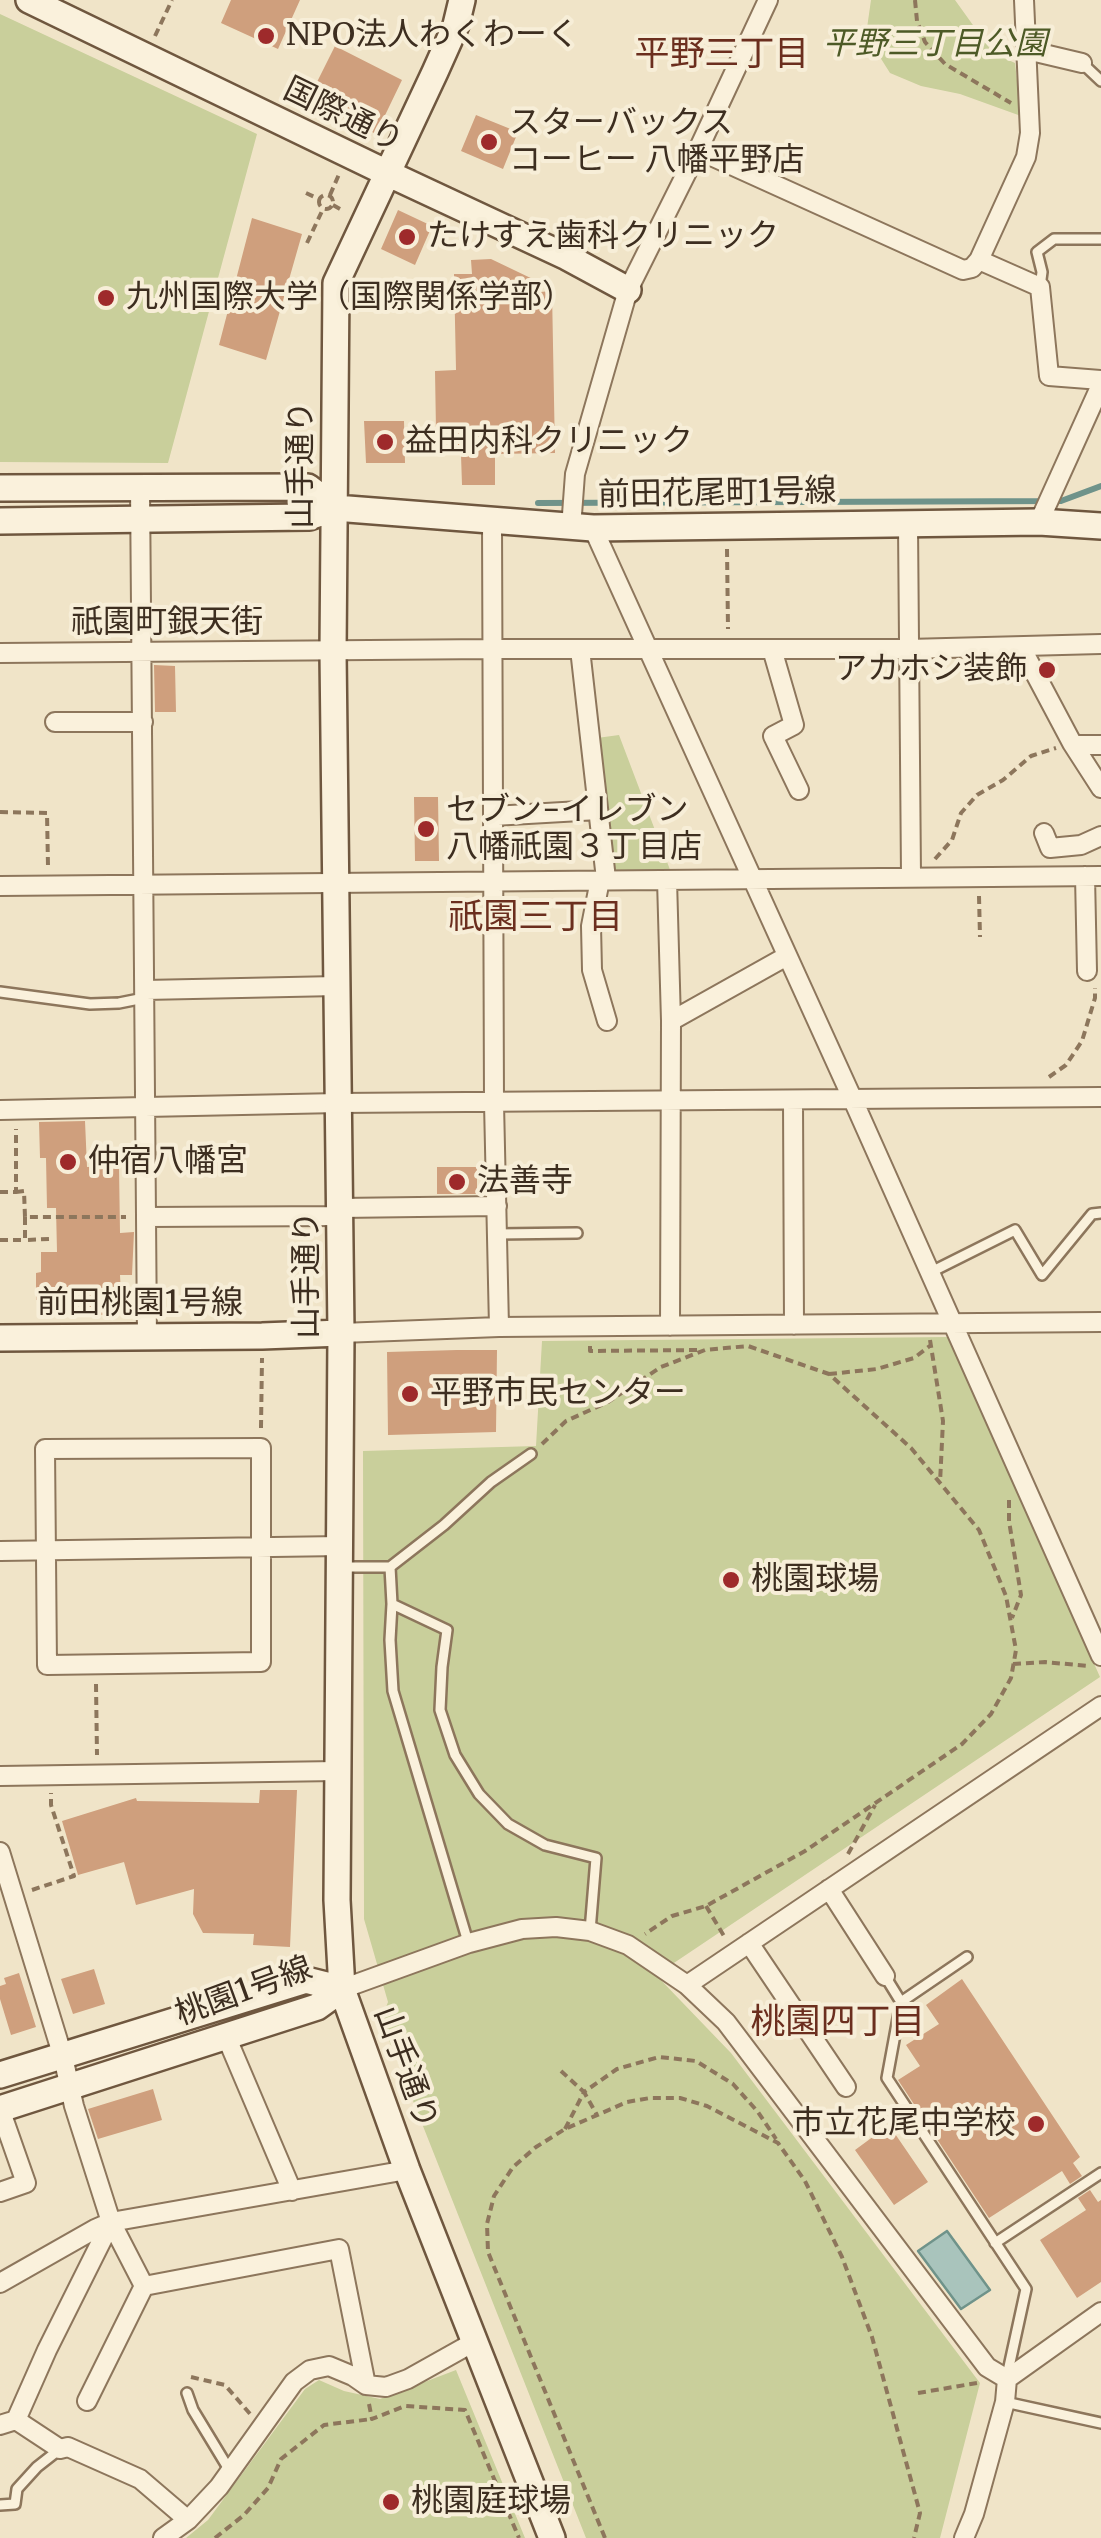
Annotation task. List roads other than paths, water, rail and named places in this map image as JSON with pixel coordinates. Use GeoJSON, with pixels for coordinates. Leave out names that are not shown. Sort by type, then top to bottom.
{"type":"FeatureCollection","features":[{"type":"Feature","properties":{"kind":"street","name":"国際通り"},"geometry":{"type":"LineString","coordinates":[[29,0],[567,257],[628,290]]}},
{"type":"Feature","properties":{"kind":"street","name":"山手通り"},"geometry":{"type":"LineString","coordinates":[[462,0],[449,41],[336,282],[333,652],[341,1333],[337,1900],[342,1989],[407,2170],[552,2538]]}},
{"type":"Feature","properties":{"kind":"street"},"geometry":{"type":"LineString","coordinates":[[768,0],[628,290],[574,474],[577,515],[648,650],[854,1100],[1101,1659]]}},
{"type":"Feature","properties":{"kind":"street"},"geometry":{"type":"LineString","coordinates":[[698,150],[964,270],[972,268],[1026,157],[1030,132],[1024,0]]}},
{"type":"Feature","properties":{"kind":"street"},"geometry":{"type":"LineString","coordinates":[[1027,50],[1082,62]]}},
{"type":"Feature","properties":{"kind":"street"},"geometry":{"type":"LineString","coordinates":[[978,260],[1040,287],[1048,376],[1101,382],[1046,507]]}},
{"type":"Feature","properties":{"kind":"street"},"geometry":{"type":"LineString","coordinates":[[140,487],[147,1337]]}},
{"type":"Feature","properties":{"kind":"street","name":"前田花尾町1号線"},"geometry":{"type":"LineString","coordinates":[[0,488],[308,487],[335,508]]}},
{"type":"Feature","properties":{"kind":"street","name":"前田花尾町1号線"},"geometry":{"type":"LineString","coordinates":[[0,520],[310,517],[335,508],[492,521],[577,515],[727,527],[908,524],[1046,507],[1101,526]]}},
{"type":"Feature","properties":{"kind":"street"},"geometry":{"type":"LineString","coordinates":[[492,521],[494,1103],[499,1327]]}},
{"type":"Feature","properties":{"kind":"street"},"geometry":{"type":"LineString","coordinates":[[908,524],[911,876]]}},
{"type":"Feature","properties":{"kind":"street","name":"祇園町銀天街"},"geometry":{"type":"LineString","coordinates":[[0,654],[908,649],[1101,644]]}},
{"type":"Feature","properties":{"kind":"street"},"geometry":{"type":"LineString","coordinates":[[1021,647],[1101,788]]}},
{"type":"Feature","properties":{"kind":"street"},"geometry":{"type":"LineString","coordinates":[[580,649],[603,880],[590,926],[592,970],[606,1021]]}},
{"type":"Feature","properties":{"kind":"street"},"geometry":{"type":"LineString","coordinates":[[772,649],[794,725],[773,736],[799,790]]}},
{"type":"Feature","properties":{"kind":"street"},"geometry":{"type":"LineString","coordinates":[[54,722],[143,722]]}},
{"type":"Feature","properties":{"kind":"street"},"geometry":{"type":"LineString","coordinates":[[1073,744],[1101,745]]}},
{"type":"Feature","properties":{"kind":"street"},"geometry":{"type":"LineString","coordinates":[[493,816],[598,810]]}},
{"type":"Feature","properties":{"kind":"street"},"geometry":{"type":"LineString","coordinates":[[1044,833],[1050,848],[1081,844],[1101,836]]}},
{"type":"Feature","properties":{"kind":"street"},"geometry":{"type":"LineString","coordinates":[[0,886],[1093,876],[1087,971]]}},
{"type":"Feature","properties":{"kind":"street"},"geometry":{"type":"LineString","coordinates":[[667,880],[671,1021],[670,1326]]}},
{"type":"Feature","properties":{"kind":"street"},"geometry":{"type":"LineString","coordinates":[[671,1021],[787,956]]}},
{"type":"Feature","properties":{"kind":"street"},"geometry":{"type":"LineString","coordinates":[[144,994],[337,986]]}},
{"type":"Feature","properties":{"kind":"street"},"geometry":{"type":"LineString","coordinates":[[0,1110],[338,1102],[1101,1097]]}},
{"type":"Feature","properties":{"kind":"street"},"geometry":{"type":"LineString","coordinates":[[793,1101],[794,1325]]}},
{"type":"Feature","properties":{"kind":"street"},"geometry":{"type":"LineString","coordinates":[[146,1216],[496,1206]]}},
{"type":"Feature","properties":{"kind":"street"},"geometry":{"type":"LineString","coordinates":[[341,1333],[499,1327],[1101,1322]]}},
{"type":"Feature","properties":{"kind":"street","name":"前田桃園1号線"},"geometry":{"type":"LineString","coordinates":[[0,1338],[341,1333]]}},
{"type":"Feature","properties":{"kind":"street"},"geometry":{"type":"LineString","coordinates":[[261,1448],[261,1548],[261,1662],[47,1666],[45,1449],[261,1448]]}},
{"type":"Feature","properties":{"kind":"street"},"geometry":{"type":"LineString","coordinates":[[0,1551],[261,1548],[340,1557]]}},
{"type":"Feature","properties":{"kind":"street"},"geometry":{"type":"LineString","coordinates":[[687,1984],[1101,1706]]}},
{"type":"Feature","properties":{"kind":"street"},"geometry":{"type":"LineString","coordinates":[[0,1776],[337,1771]]}},
{"type":"Feature","properties":{"kind":"street"},"geometry":{"type":"LineString","coordinates":[[0,1852],[7,1887],[111,2222],[144,2286]]}},
{"type":"Feature","properties":{"kind":"street"},"geometry":{"type":"LineString","coordinates":[[830,1889],[885,1976]]}},
{"type":"Feature","properties":{"kind":"street"},"geometry":{"type":"LineString","coordinates":[[342,1989],[468,1943],[522,1929],[556,1926],[590,1931],[628,1945],[687,1984],[726,2022],[986,2367],[1007,2379]]}},
{"type":"Feature","properties":{"kind":"street"},"geometry":{"type":"LineString","coordinates":[[742,1948],[846,2088]]}},
{"type":"Feature","properties":{"kind":"street","name":"桃園1号線"},"geometry":{"type":"LineString","coordinates":[[0,2075],[306,1980],[342,1989]]}},
{"type":"Feature","properties":{"kind":"street","name":"桃園1号線"},"geometry":{"type":"LineString","coordinates":[[0,2110],[317,2007],[342,1989]]}},
{"type":"Feature","properties":{"kind":"street"},"geometry":{"type":"LineString","coordinates":[[226,2036],[292,2191]]}},
{"type":"Feature","properties":{"kind":"street"},"geometry":{"type":"LineString","coordinates":[[0,2110],[26,2183],[0,2192]]}},
{"type":"Feature","properties":{"kind":"street"},"geometry":{"type":"LineString","coordinates":[[0,2283],[111,2222],[407,2170]]}},
{"type":"Feature","properties":{"kind":"street"},"geometry":{"type":"LineString","coordinates":[[111,2222],[8,2422],[60,2449],[68,2447],[140,2479],[188,2520]]}},
{"type":"Feature","properties":{"kind":"street"},"geometry":{"type":"LineString","coordinates":[[144,2286],[339,2249],[366,2385]]}},
{"type":"Feature","properties":{"kind":"street"},"geometry":{"type":"LineString","coordinates":[[87,2401],[144,2286]]}},
{"type":"Feature","properties":{"kind":"street"},"geometry":{"type":"LineString","coordinates":[[964,2538],[1005,2402],[1007,2379],[1101,2312]]}},
{"type":"Feature","properties":{"kind":"street"},"geometry":{"type":"LineString","coordinates":[[163,2538],[188,2520],[230,2472],[294,2382],[310,2370],[329,2366],[366,2385],[386,2387],[474,2342]]}},
{"type":"Feature","properties":{"kind":"lane"},"geometry":{"type":"LineString","coordinates":[[1082,62],[1101,82]]}},
{"type":"Feature","properties":{"kind":"lane"},"geometry":{"type":"LineString","coordinates":[[1040,287],[1042,272],[1036,252],[1054,239],[1101,239]]}},
{"type":"Feature","properties":{"kind":"lane"},"geometry":{"type":"LineString","coordinates":[[0,992],[90,1004],[119,1004],[144,994]]}},
{"type":"Feature","properties":{"kind":"lane"},"geometry":{"type":"LineString","coordinates":[[929,1274],[1015,1230],[1042,1275],[1092,1214],[1101,1213]]}},
{"type":"Feature","properties":{"kind":"lane"},"geometry":{"type":"LineString","coordinates":[[497,1234],[577,1233]]}},
{"type":"Feature","properties":{"kind":"lane"},"geometry":{"type":"LineString","coordinates":[[340,1557],[390,1566],[531,1454]]}},
{"type":"Feature","properties":{"kind":"lane"},"geometry":{"type":"LineString","coordinates":[[390,1566],[393,1691],[468,1943]]}},
{"type":"Feature","properties":{"kind":"lane"},"geometry":{"type":"LineString","coordinates":[[392,1604],[447,1630],[440,1710],[455,1755],[480,1794],[508,1824],[544,1845],[596,1858],[590,1931]]}},
{"type":"Feature","properties":{"kind":"lane"},"geometry":{"type":"LineString","coordinates":[[902,2002],[967,1958]]}},
{"type":"Feature","properties":{"kind":"lane"},"geometry":{"type":"LineString","coordinates":[[885,1976],[902,2002],[887,2078],[1026,2289],[1007,2379]]}},
{"type":"Feature","properties":{"kind":"lane"},"geometry":{"type":"LineString","coordinates":[[995,2242],[1101,2173]]}},
{"type":"Feature","properties":{"kind":"lane"},"geometry":{"type":"LineString","coordinates":[[187,2393],[192,2410],[230,2472]]}},
{"type":"Feature","properties":{"kind":"lane"},"geometry":{"type":"LineString","coordinates":[[1005,2402],[1101,2423]]}},
{"type":"Feature","properties":{"kind":"lane"},"geometry":{"type":"LineString","coordinates":[[0,2505],[16,2504],[17,2489],[36,2467],[60,2449]]}},
{"type":"Feature","properties":{"kind":"water"},"geometry":{"type":"Polygon","coordinates":[[[947,2231],[990,2290],[961,2309],[918,2251],[947,2231]]]}},
{"type":"Feature","properties":{"kind":"waterway"},"geometry":{"type":"LineString","coordinates":[[538,503],[1061,501],[1101,486]]}},
{"type":"Feature","properties":{"kind":"place","name":"NPO法人わくわーく"},"geometry":{"type":"Point","coordinates":[266,36]}},
{"type":"Feature","properties":{"kind":"place","name":"スターバックス コーヒー 八幡平野店"},"geometry":{"type":"Point","coordinates":[489,142]}},
{"type":"Feature","properties":{"kind":"place","name":"たけすえ歯科クリニック"},"geometry":{"type":"Point","coordinates":[407,237]}},
{"type":"Feature","properties":{"kind":"place","name":"九州国際大学（国際関係学部）"},"geometry":{"type":"Point","coordinates":[106,298]}},
{"type":"Feature","properties":{"kind":"place","name":"益田内科クリニック"},"geometry":{"type":"Point","coordinates":[385,442]}},
{"type":"Feature","properties":{"kind":"place","name":"アカホシ装飾"},"geometry":{"type":"Point","coordinates":[1047,670]}},
{"type":"Feature","properties":{"kind":"place","name":"セブン-イレブン 八幡祇園３丁目店"},"geometry":{"type":"Point","coordinates":[426,829]}},
{"type":"Feature","properties":{"kind":"place","name":"仲宿八幡宮"},"geometry":{"type":"Point","coordinates":[68,1162]}},
{"type":"Feature","properties":{"kind":"place","name":"法善寺"},"geometry":{"type":"Point","coordinates":[457,1182]}},
{"type":"Feature","properties":{"kind":"place","name":"平野市民センター"},"geometry":{"type":"Point","coordinates":[410,1394]}},
{"type":"Feature","properties":{"kind":"place","name":"桃園球場"},"geometry":{"type":"Point","coordinates":[731,1580]}},
{"type":"Feature","properties":{"kind":"place","name":"市立花尾中学校"},"geometry":{"type":"Point","coordinates":[1036,2124]}},
{"type":"Feature","properties":{"kind":"place","name":"桃園庭球場"},"geometry":{"type":"Point","coordinates":[391,2502]}},
{"type":"Feature","properties":{"kind":"district","name":"平野三丁目"},"geometry":{"type":"Point","coordinates":[722,55]}},
{"type":"Feature","properties":{"kind":"district","name":"祇園三丁目"},"geometry":{"type":"Point","coordinates":[536,918]}},
{"type":"Feature","properties":{"kind":"district","name":"桃園四丁目"},"geometry":{"type":"Point","coordinates":[838,2023]}},
{"type":"Feature","properties":{"kind":"park label","name":"平野三丁目公園"},"geometry":{"type":"Point","coordinates":[935,45]}}]}
